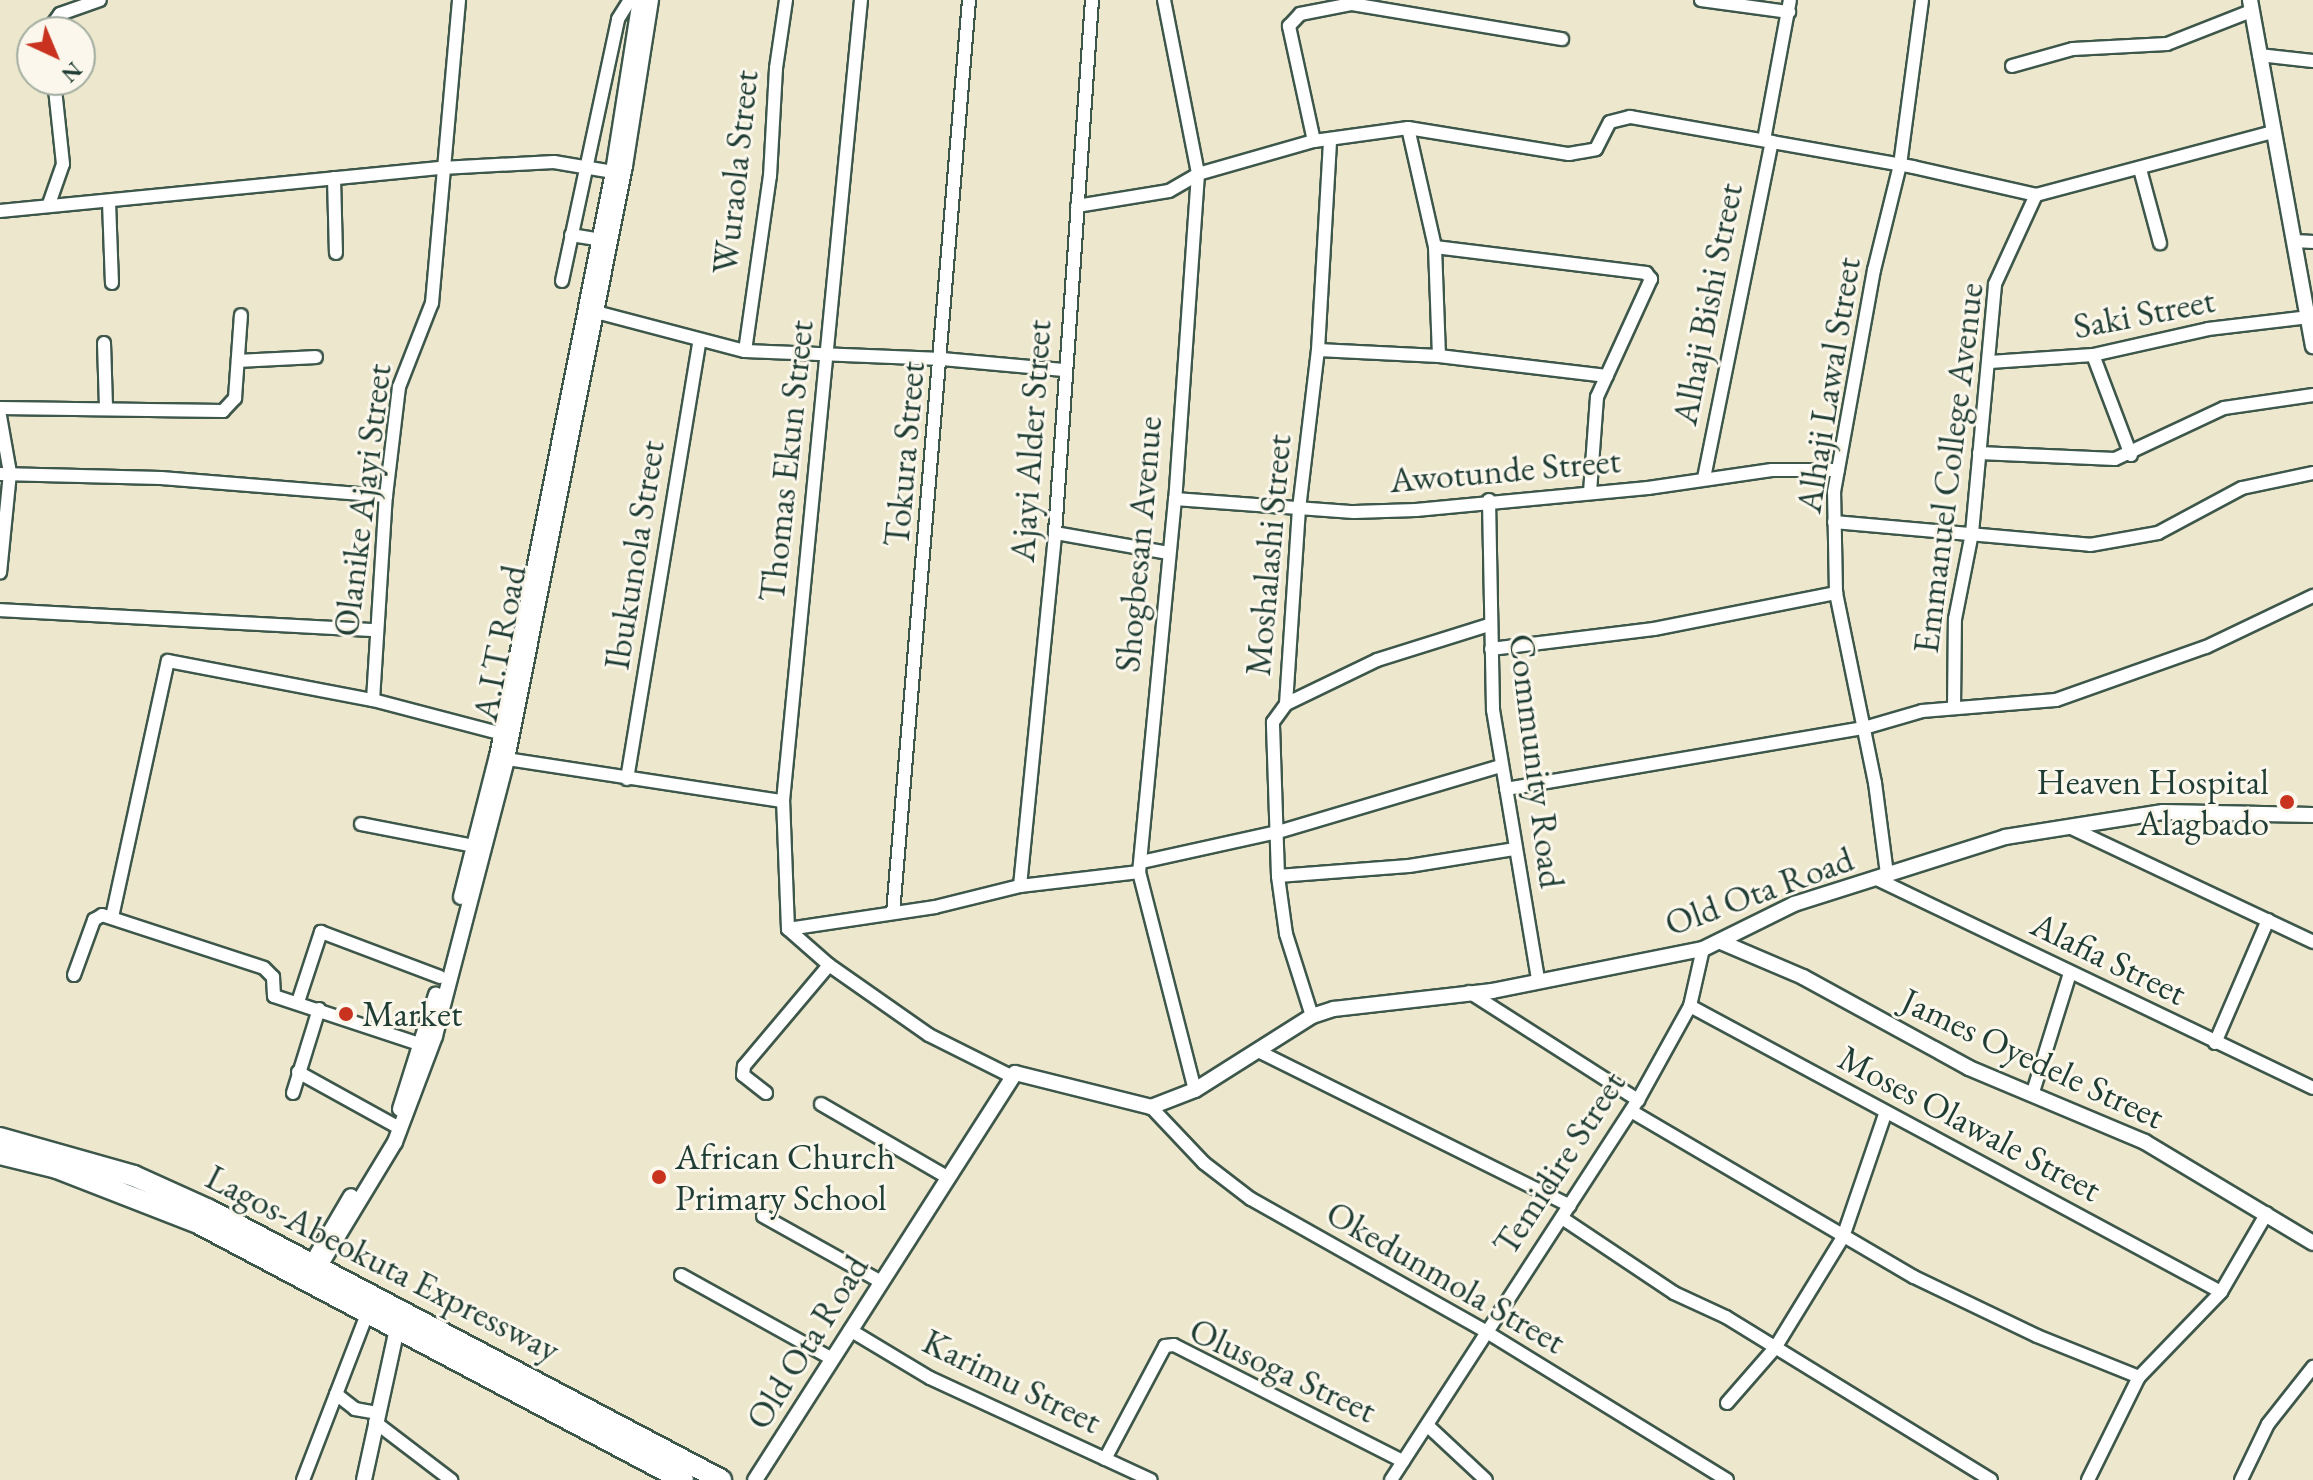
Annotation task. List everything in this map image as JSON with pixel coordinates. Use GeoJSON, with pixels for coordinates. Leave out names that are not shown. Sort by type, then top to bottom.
{"type":"FeatureCollection","features":[{"type":"Feature","properties":{"kind":"highway","name":"Lagos-Abeokuta Expressway"},"geometry":{"type":"LineString","coordinates":[[0,1138],[134,1176],[315,1266],[721,1480]]}},
{"type":"Feature","properties":{"kind":"highway","name":"Lagos-Abeokuta Expressway"},"geometry":{"type":"LineString","coordinates":[[0,1154],[57,1168],[198,1223],[683,1480]]}},
{"type":"Feature","properties":{"kind":"street"},"geometry":{"type":"LineString","coordinates":[[59,16],[100,0]]}},
{"type":"Feature","properties":{"kind":"street","name":"Olanike Ajayi Street"},"geometry":{"type":"LineString","coordinates":[[373,700],[374,630],[399,387],[432,303],[459,0]]}},
{"type":"Feature","properties":{"kind":"street"},"geometry":{"type":"LineString","coordinates":[[562,281],[618,19],[630,0]]}},
{"type":"Feature","properties":{"kind":"street","name":"A.I.T Road"},"geometry":{"type":"LineString","coordinates":[[315,1266],[395,1142],[416,1094],[490,806],[499,733],[613,172],[640,0]]}},
{"type":"Feature","properties":{"kind":"street","name":"A.I.T Road"},"geometry":{"type":"LineString","coordinates":[[315,1266],[394,1125],[422,1045],[474,846],[507,759],[596,312],[651,0]]}},
{"type":"Feature","properties":{"kind":"street","name":"Wuraola Street"},"geometry":{"type":"LineString","coordinates":[[745,351],[770,176],[776,68],[786,0]]}},
{"type":"Feature","properties":{"kind":"street","name":"Thomas Ekun Street"},"geometry":{"type":"LineString","coordinates":[[788,929],[783,801],[825,355],[842,233],[861,0]]}},
{"type":"Feature","properties":{"kind":"street","name":"Tokura Street"},"geometry":{"type":"LineString","coordinates":[[893,913],[942,359],[969,0]]}},
{"type":"Feature","properties":{"kind":"street","name":"Ajayi Alder Street"},"geometry":{"type":"LineString","coordinates":[[1020,886],[1055,533],[1092,0]]}},
{"type":"Feature","properties":{"kind":"street","name":"Shogbesan Avenue"},"geometry":{"type":"LineString","coordinates":[[1164,0],[1198,174],[1175,499],[1140,867],[1195,1090]]}},
{"type":"Feature","properties":{"kind":"street"},"geometry":{"type":"LineString","coordinates":[[1701,0],[1790,6]]}},
{"type":"Feature","properties":{"kind":"street","name":"Alhaji Lawal Street"},"geometry":{"type":"LineString","coordinates":[[1883,877],[1864,728],[1836,593],[1834,522],[1838,470],[1874,270],[1900,165],[1922,0]]}},
{"type":"Feature","properties":{"kind":"street"},"geometry":{"type":"LineString","coordinates":[[1314,141],[1289,26],[1300,14],[1352,4],[1562,39]]}},
{"type":"Feature","properties":{"kind":"street","name":"Alhaji Bishi Street"},"geometry":{"type":"LineString","coordinates":[[1704,478],[1768,141],[1790,6]]}},
{"type":"Feature","properties":{"kind":"street"},"geometry":{"type":"LineString","coordinates":[[2012,66],[2073,49],[2167,44],[2250,6],[2313,346]]}},
{"type":"Feature","properties":{"kind":"street"},"geometry":{"type":"LineString","coordinates":[[2259,55],[2313,61]]}},
{"type":"Feature","properties":{"kind":"street"},"geometry":{"type":"LineString","coordinates":[[49,204],[63,164],[56,96]]}},
{"type":"Feature","properties":{"kind":"street"},"geometry":{"type":"LineString","coordinates":[[1077,206],[1169,191],[1198,174],[1314,141],[1408,128],[1569,154],[1596,149],[1617,117],[1900,165],[2036,195],[2272,132]]}},
{"type":"Feature","properties":{"kind":"street"},"geometry":{"type":"LineString","coordinates":[[1408,128],[1435,247],[1439,356]]}},
{"type":"Feature","properties":{"kind":"street","name":"Moshalashi Street"},"geometry":{"type":"LineString","coordinates":[[1312,1016],[1286,934],[1278,876],[1273,722],[1286,704],[1299,509],[1318,350],[1330,140]]}},
{"type":"Feature","properties":{"kind":"street"},"geometry":{"type":"LineString","coordinates":[[0,211],[442,168],[585,164],[613,172]]}},
{"type":"Feature","properties":{"kind":"street"},"geometry":{"type":"LineString","coordinates":[[2140,169],[2160,243]]}},
{"type":"Feature","properties":{"kind":"street"},"geometry":{"type":"LineString","coordinates":[[334,178],[336,253]]}},
{"type":"Feature","properties":{"kind":"street","name":"Emmanuel College Avenue"},"geometry":{"type":"LineString","coordinates":[[1954,708],[1955,619],[1972,533],[1995,284],[2036,195]]}},
{"type":"Feature","properties":{"kind":"street"},"geometry":{"type":"LineString","coordinates":[[109,202],[112,283]]}},
{"type":"Feature","properties":{"kind":"street"},"geometry":{"type":"LineString","coordinates":[[571,235],[597,239]]}},
{"type":"Feature","properties":{"kind":"street"},"geometry":{"type":"LineString","coordinates":[[2295,241],[2313,242]]}},
{"type":"Feature","properties":{"kind":"street"},"geometry":{"type":"LineString","coordinates":[[1435,247],[1646,273],[1650,286],[1594,410],[1590,492]]}},
{"type":"Feature","properties":{"kind":"street"},"geometry":{"type":"LineString","coordinates":[[596,312],[745,351],[942,359],[1064,370]]}},
{"type":"Feature","properties":{"kind":"street"},"geometry":{"type":"LineString","coordinates":[[0,408],[106,406],[223,411],[235,398],[241,315]]}},
{"type":"Feature","properties":{"kind":"street","name":"Saki Street"},"geometry":{"type":"LineString","coordinates":[[1990,362],[2093,355],[2208,329],[2309,317]]}},
{"type":"Feature","properties":{"kind":"street","name":"Ibukunola Street"},"geometry":{"type":"LineString","coordinates":[[627,779],[700,340]]}},
{"type":"Feature","properties":{"kind":"street"},"geometry":{"type":"LineString","coordinates":[[104,343],[106,406]]}},
{"type":"Feature","properties":{"kind":"street"},"geometry":{"type":"LineString","coordinates":[[1318,350],[1439,356],[1607,376]]}},
{"type":"Feature","properties":{"kind":"street"},"geometry":{"type":"LineString","coordinates":[[2093,355],[2131,455]]}},
{"type":"Feature","properties":{"kind":"street"},"geometry":{"type":"LineString","coordinates":[[238,361],[316,357]]}},
{"type":"Feature","properties":{"kind":"street"},"geometry":{"type":"LineString","coordinates":[[1979,453],[2093,462],[2131,455],[2224,408],[2313,395]]}},
{"type":"Feature","properties":{"kind":"street"},"geometry":{"type":"LineString","coordinates":[[0,416],[5,473],[0,573]]}},
{"type":"Feature","properties":{"kind":"street","name":"Awotunde Street"},"geometry":{"type":"LineString","coordinates":[[1175,499],[1299,509],[1416,510],[1806,467],[1838,470]]}},
{"type":"Feature","properties":{"kind":"street"},"geometry":{"type":"LineString","coordinates":[[5,473],[161,478],[386,496]]}},
{"type":"Feature","properties":{"kind":"street"},"geometry":{"type":"LineString","coordinates":[[1834,522],[1972,533],[2070,545],[2138,537],[2172,528],[2242,488],[2313,473]]}},
{"type":"Feature","properties":{"kind":"street","name":"Community Road"},"geometry":{"type":"LineString","coordinates":[[1489,500],[1489,625],[1501,766],[1538,979]]}},
{"type":"Feature","properties":{"kind":"street"},"geometry":{"type":"LineString","coordinates":[[1055,533],[1168,553]]}},
{"type":"Feature","properties":{"kind":"street"},"geometry":{"type":"LineString","coordinates":[[1491,649],[1654,629],[1836,593]]}},
{"type":"Feature","properties":{"kind":"street"},"geometry":{"type":"LineString","coordinates":[[1506,789],[1864,728],[1954,708],[2056,700],[2206,647],[2313,596]]}},
{"type":"Feature","properties":{"kind":"street"},"geometry":{"type":"LineString","coordinates":[[0,610],[374,630]]}},
{"type":"Feature","properties":{"kind":"street"},"geometry":{"type":"LineString","coordinates":[[1286,704],[1377,660],[1489,625]]}},
{"type":"Feature","properties":{"kind":"street"},"geometry":{"type":"LineString","coordinates":[[112,917],[168,661],[373,700],[499,733]]}},
{"type":"Feature","properties":{"kind":"street"},"geometry":{"type":"LineString","coordinates":[[507,759],[783,801]]}},
{"type":"Feature","properties":{"kind":"street"},"geometry":{"type":"LineString","coordinates":[[788,929],[893,913],[1020,886],[1140,867],[1278,832],[1501,766]]}},
{"type":"Feature","properties":{"kind":"street","name":"Old Ota Road"},"geometry":{"type":"LineString","coordinates":[[1151,1107],[1195,1090],[1312,1016],[1361,1002],[1469,992],[1703,949],[1794,904],[1994,840],[2163,812],[2313,815]]}},
{"type":"Feature","properties":{"kind":"street"},"geometry":{"type":"LineString","coordinates":[[361,824],[474,846]]}},
{"type":"Feature","properties":{"kind":"street"},"geometry":{"type":"LineString","coordinates":[[2069,827],[2313,942]]}},
{"type":"Feature","properties":{"kind":"street"},"geometry":{"type":"LineString","coordinates":[[1278,876],[1409,866],[1514,849]]}},
{"type":"Feature","properties":{"kind":"street","name":"Alafia Street"},"geometry":{"type":"LineString","coordinates":[[1883,877],[2070,973],[2313,1088]]}},
{"type":"Feature","properties":{"kind":"street"},"geometry":{"type":"LineString","coordinates":[[74,975],[97,915],[112,917],[271,971],[274,996],[422,1045]]}},
{"type":"Feature","properties":{"kind":"street"},"geometry":{"type":"LineString","coordinates":[[2215,1043],[2268,920]]}},
{"type":"Feature","properties":{"kind":"street"},"geometry":{"type":"LineString","coordinates":[[788,929],[829,965],[929,1035],[1011,1076],[1151,1107]]}},
{"type":"Feature","properties":{"kind":"street"},"geometry":{"type":"LineString","coordinates":[[298,1002],[321,932],[440,977]]}},
{"type":"Feature","properties":{"kind":"street","name":"James Oyedele Street"},"geometry":{"type":"LineString","coordinates":[[1721,942],[1803,977],[1969,1068],[2033,1092],[2145,1142],[2313,1243]]}},
{"type":"Feature","properties":{"kind":"street","name":"Temidire Street"},"geometry":{"type":"LineString","coordinates":[[1391,1480],[1428,1426],[1485,1331],[1635,1105],[1690,1006],[1703,949]]}},
{"type":"Feature","properties":{"kind":"street"},"geometry":{"type":"LineString","coordinates":[[766,1093],[743,1075],[744,1066],[829,965]]}},
{"type":"Feature","properties":{"kind":"street"},"geometry":{"type":"LineString","coordinates":[[2033,1092],[2070,973]]}},
{"type":"Feature","properties":{"kind":"street"},"geometry":{"type":"LineString","coordinates":[[1469,992],[1635,1105],[1843,1237],[2037,1336],[2139,1377]]}},
{"type":"Feature","properties":{"kind":"street","name":"Moses Olawale Street"},"geometry":{"type":"LineString","coordinates":[[1690,1006],[1885,1114],[2221,1292]]}},
{"type":"Feature","properties":{"kind":"street"},"geometry":{"type":"LineString","coordinates":[[293,1093],[319,1009]]}},
{"type":"Feature","properties":{"kind":"street"},"geometry":{"type":"LineString","coordinates":[[1258,1051],[1570,1206]]}},
{"type":"Feature","properties":{"kind":"street"},"geometry":{"type":"LineString","coordinates":[[298,1072],[394,1125]]}},
{"type":"Feature","properties":{"kind":"street","name":"Old Ota Road"},"geometry":{"type":"LineString","coordinates":[[755,1480],[1011,1076]]}},
{"type":"Feature","properties":{"kind":"street"},"geometry":{"type":"LineString","coordinates":[[821,1104],[945,1176]]}},
{"type":"Feature","properties":{"kind":"street","name":"Okedunmola Street"},"geometry":{"type":"LineString","coordinates":[[1151,1107],[1204,1163],[1251,1199],[1485,1331],[1727,1480]]}},
{"type":"Feature","properties":{"kind":"street"},"geometry":{"type":"LineString","coordinates":[[1727,1403],[1775,1348],[1843,1237],[1885,1114]]}},
{"type":"Feature","properties":{"kind":"street"},"geometry":{"type":"LineString","coordinates":[[2088,1480],[2139,1377],[2221,1292],[2267,1213]]}},
{"type":"Feature","properties":{"kind":"street"},"geometry":{"type":"LineString","coordinates":[[763,1216],[881,1282]]}},
{"type":"Feature","properties":{"kind":"street"},"geometry":{"type":"LineString","coordinates":[[1562,1218],[1674,1293],[1775,1348],[1991,1480]]}},
{"type":"Feature","properties":{"kind":"street"},"geometry":{"type":"LineString","coordinates":[[681,1275],[831,1358]]}},
{"type":"Feature","properties":{"kind":"street"},"geometry":{"type":"LineString","coordinates":[[303,1480],[367,1314]]}},
{"type":"Feature","properties":{"kind":"street"},"geometry":{"type":"LineString","coordinates":[[364,1480],[397,1329]]}},
{"type":"Feature","properties":{"kind":"street","name":"Karimu Street"},"geometry":{"type":"LineString","coordinates":[[850,1330],[930,1378],[1151,1480]]}},
{"type":"Feature","properties":{"kind":"street","name":"Olusoga Street"},"geometry":{"type":"LineString","coordinates":[[1105,1459],[1165,1346],[1174,1345],[1403,1461]]}},
{"type":"Feature","properties":{"kind":"street"},"geometry":{"type":"LineString","coordinates":[[2241,1480],[2268,1424],[2313,1367]]}},
{"type":"Feature","properties":{"kind":"street"},"geometry":{"type":"LineString","coordinates":[[336,1394],[355,1409],[376,1418],[451,1480]]}},
{"type":"Feature","properties":{"kind":"street"},"geometry":{"type":"LineString","coordinates":[[1428,1426],[1486,1480]]}},
{"type":"Feature","properties":{"kind":"place","name":"Heaven Hospital Alagbado"},"geometry":{"type":"Point","coordinates":[2287,802]}},
{"type":"Feature","properties":{"kind":"place","name":"Market"},"geometry":{"type":"Point","coordinates":[346,1014]}},
{"type":"Feature","properties":{"kind":"place","name":"African Church Primary School"},"geometry":{"type":"Point","coordinates":[659,1177]}}]}
